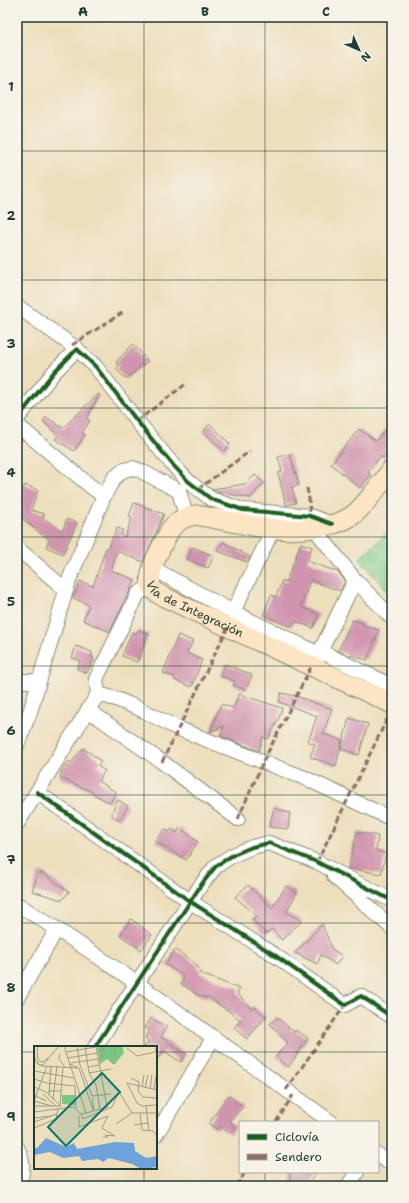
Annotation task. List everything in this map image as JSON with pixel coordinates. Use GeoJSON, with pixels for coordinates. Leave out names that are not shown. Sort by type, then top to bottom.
{"type":"FeatureCollection","features":[{"type":"Feature","properties":{"kind":"main road"},"geometry":{"type":"LineString","coordinates":[[186,516],[195,514],[273,528],[323,526],[344,520],[357,512],[392,468]]}},
{"type":"Feature","properties":{"kind":"main road","name":"Vía de Integración"},"geometry":{"type":"LineString","coordinates":[[186,516],[170,530],[151,577],[152,589],[162,596],[392,704]]}},
{"type":"Feature","properties":{"kind":"street"},"geometry":{"type":"LineString","coordinates":[[17,306],[77,348],[96,367],[173,465],[188,481],[211,499],[243,510],[310,516],[323,526],[355,580],[392,618]]}},
{"type":"Feature","properties":{"kind":"street"},"geometry":{"type":"LineString","coordinates":[[17,419],[54,372],[77,348]]}},
{"type":"Feature","properties":{"kind":"street"},"geometry":{"type":"LineString","coordinates":[[17,425],[104,496]]}},
{"type":"Feature","properties":{"kind":"street"},"geometry":{"type":"LineString","coordinates":[[17,745],[30,712],[66,590],[104,496],[114,478],[124,470],[132,468],[147,474],[178,492],[186,516]]}},
{"type":"Feature","properties":{"kind":"street"},"geometry":{"type":"LineString","coordinates":[[233,612],[273,528]]}},
{"type":"Feature","properties":{"kind":"street"},"geometry":{"type":"LineString","coordinates":[[17,548],[66,590]]}},
{"type":"Feature","properties":{"kind":"street"},"geometry":{"type":"LineString","coordinates":[[17,824],[98,694],[96,679],[138,594],[151,577],[233,612],[319,654],[326,654],[392,686]]}},
{"type":"Feature","properties":{"kind":"street"},"geometry":{"type":"LineString","coordinates":[[319,654],[355,580]]}},
{"type":"Feature","properties":{"kind":"street"},"geometry":{"type":"LineString","coordinates":[[17,681],[39,681]]}},
{"type":"Feature","properties":{"kind":"street"},"geometry":{"type":"LineString","coordinates":[[98,694],[123,702],[179,729],[305,778],[392,819]]}},
{"type":"Feature","properties":{"kind":"street"},"geometry":{"type":"LineString","coordinates":[[88,710],[162,762],[238,819]]}},
{"type":"Feature","properties":{"kind":"street"},"geometry":{"type":"LineString","coordinates":[[37,792],[191,902],[272,954],[345,1005],[361,996],[392,1017]]}},
{"type":"Feature","properties":{"kind":"street"},"geometry":{"type":"LineString","coordinates":[[96,1046],[201,885],[216,866],[233,855],[252,847],[269,843],[317,862],[386,898],[392,896]]}},
{"type":"Feature","properties":{"kind":"street"},"geometry":{"type":"LineString","coordinates":[[317,862],[392,928]]}},
{"type":"Feature","properties":{"kind":"street"},"geometry":{"type":"LineString","coordinates":[[17,904],[137,982],[330,1121]]}},
{"type":"Feature","properties":{"kind":"street"},"geometry":{"type":"LineString","coordinates":[[17,998],[57,929]]}},
{"type":"Feature","properties":{"kind":"street"},"geometry":{"type":"LineString","coordinates":[[157,1133],[213,1038]]}},
{"type":"Feature","properties":{"kind":"street"},"geometry":{"type":"LineString","coordinates":[[17,1147],[22,1157],[22,1171],[17,1184]]}},
{"type":"Feature","properties":{"kind":"street"},"geometry":{"type":"LineString","coordinates":[[379,1156],[392,1165]]}},
{"type":"Feature","properties":{"kind":"street"},"geometry":{"type":"LineString","coordinates":[[348,1186],[356,1173]]}},
{"type":"Feature","properties":{"kind":"green space"},"geometry":{"type":"Polygon","coordinates":[[[392,528],[392,596],[359,559],[392,528]]]}},
{"type":"Feature","properties":{"kind":"building"},"geometry":{"type":"Polygon","coordinates":[[[133,344],[148,361],[126,379],[116,369],[119,365],[116,362],[133,344]]]}},
{"type":"Feature","properties":{"kind":"building"},"geometry":{"type":"Polygon","coordinates":[[[98,394],[99,395],[87,419],[90,421],[82,433],[85,435],[74,451],[55,439],[58,436],[43,421],[46,417],[63,428],[98,394]]]}},
{"type":"Feature","properties":{"kind":"building"},"geometry":{"type":"Polygon","coordinates":[[[392,421],[392,447],[383,458],[381,456],[368,472],[371,475],[360,488],[331,464],[359,429],[376,441],[392,421]]]}},
{"type":"Feature","properties":{"kind":"building"},"geometry":{"type":"Polygon","coordinates":[[[210,424],[230,444],[224,451],[203,431],[210,424]]]}},
{"type":"Feature","properties":{"kind":"building"},"geometry":{"type":"Polygon","coordinates":[[[290,454],[299,485],[292,487],[296,503],[286,505],[278,473],[282,471],[278,457],[290,454]]]}},
{"type":"Feature","properties":{"kind":"building"},"geometry":{"type":"Polygon","coordinates":[[[255,475],[264,483],[250,498],[218,492],[212,489],[245,484],[255,475]]]}},
{"type":"Feature","properties":{"kind":"building"},"geometry":{"type":"Polygon","coordinates":[[[25,485],[38,490],[31,510],[44,514],[43,518],[62,531],[67,519],[77,523],[63,554],[46,547],[49,540],[17,515],[21,505],[18,504],[25,485]]]}},
{"type":"Feature","properties":{"kind":"building"},"geometry":{"type":"Polygon","coordinates":[[[134,503],[164,514],[143,562],[117,551],[111,570],[135,580],[110,632],[83,620],[89,605],[73,598],[80,581],[93,586],[106,548],[108,548],[117,528],[123,530],[121,535],[125,537],[132,517],[129,516],[134,503]]]}},
{"type":"Feature","properties":{"kind":"building"},"geometry":{"type":"Polygon","coordinates":[[[223,542],[250,557],[247,562],[217,551],[223,542]]]}},
{"type":"Feature","properties":{"kind":"building"},"geometry":{"type":"Polygon","coordinates":[[[301,543],[312,547],[307,561],[338,572],[345,581],[340,591],[310,580],[301,607],[319,614],[313,628],[295,621],[291,627],[263,615],[271,595],[276,597],[282,580],[286,582],[301,543]]]}},
{"type":"Feature","properties":{"kind":"building"},"geometry":{"type":"Polygon","coordinates":[[[193,547],[214,556],[208,568],[187,559],[193,547]]]}},
{"type":"Feature","properties":{"kind":"building"},"geometry":{"type":"Polygon","coordinates":[[[352,620],[363,623],[362,625],[379,630],[367,660],[338,651],[352,620]]]}},
{"type":"Feature","properties":{"kind":"building"},"geometry":{"type":"Polygon","coordinates":[[[138,630],[149,634],[137,662],[122,656],[132,632],[136,634],[138,630]]]}},
{"type":"Feature","properties":{"kind":"building"},"geometry":{"type":"Polygon","coordinates":[[[178,635],[193,641],[187,653],[202,660],[192,687],[174,680],[175,677],[163,673],[178,635]]]}},
{"type":"Feature","properties":{"kind":"building"},"geometry":{"type":"Polygon","coordinates":[[[76,646],[92,652],[91,657],[94,658],[87,673],[77,669],[80,661],[72,658],[76,646]]]}},
{"type":"Feature","properties":{"kind":"building"},"geometry":{"type":"Polygon","coordinates":[[[225,664],[252,675],[246,690],[233,685],[235,681],[220,676],[225,664]]]}},
{"type":"Feature","properties":{"kind":"building"},"geometry":{"type":"Polygon","coordinates":[[[281,693],[296,696],[332,709],[323,734],[342,740],[336,766],[310,757],[315,744],[308,742],[317,716],[279,702],[281,693]]]}},
{"type":"Feature","properties":{"kind":"building"},"geometry":{"type":"Polygon","coordinates":[[[239,694],[282,708],[278,720],[268,739],[263,737],[259,751],[220,736],[224,726],[210,732],[221,704],[233,708],[239,694]]]}},
{"type":"Feature","properties":{"kind":"building"},"geometry":{"type":"Polygon","coordinates":[[[349,718],[368,724],[359,755],[341,749],[349,718]]]}},
{"type":"Feature","properties":{"kind":"building"},"geometry":{"type":"Polygon","coordinates":[[[83,748],[101,761],[98,766],[105,771],[98,781],[116,792],[110,803],[92,793],[93,792],[60,778],[62,770],[69,761],[71,763],[83,748]]]}},
{"type":"Feature","properties":{"kind":"building"},"geometry":{"type":"Polygon","coordinates":[[[118,800],[128,806],[120,820],[112,816],[112,812],[118,800]]]}},
{"type":"Feature","properties":{"kind":"building"},"geometry":{"type":"Polygon","coordinates":[[[274,808],[290,813],[288,829],[269,827],[274,808]]]}},
{"type":"Feature","properties":{"kind":"building"},"geometry":{"type":"Polygon","coordinates":[[[180,828],[198,842],[186,860],[155,841],[165,829],[169,832],[172,829],[177,833],[180,828]]]}},
{"type":"Feature","properties":{"kind":"building"},"geometry":{"type":"Polygon","coordinates":[[[357,832],[378,836],[376,850],[386,854],[381,874],[348,868],[357,832]]]}},
{"type":"Feature","properties":{"kind":"building"},"geometry":{"type":"Polygon","coordinates":[[[42,872],[69,892],[62,900],[32,891],[38,873],[41,874],[42,872]]]}},
{"type":"Feature","properties":{"kind":"building"},"geometry":{"type":"Polygon","coordinates":[[[248,885],[272,908],[286,886],[297,893],[286,912],[302,921],[282,940],[272,929],[266,934],[252,919],[257,916],[235,897],[248,885]]]}},
{"type":"Feature","properties":{"kind":"building"},"geometry":{"type":"Polygon","coordinates":[[[131,919],[152,935],[141,950],[120,935],[131,919]]]}},
{"type":"Feature","properties":{"kind":"building"},"geometry":{"type":"Polygon","coordinates":[[[322,924],[332,949],[342,956],[336,965],[321,955],[317,964],[295,953],[322,924]]]}},
{"type":"Feature","properties":{"kind":"building"},"geometry":{"type":"Polygon","coordinates":[[[175,949],[198,966],[197,967],[201,970],[199,973],[240,989],[237,993],[252,1009],[254,1006],[266,1017],[247,1039],[234,1028],[241,1020],[207,996],[206,998],[194,993],[181,984],[184,978],[182,977],[183,975],[166,965],[175,949]]]}},
{"type":"Feature","properties":{"kind":"building"},"geometry":{"type":"Polygon","coordinates":[[[277,1017],[294,1032],[295,1030],[308,1038],[288,1068],[276,1056],[288,1043],[270,1024],[277,1017]]]}},
{"type":"Feature","properties":{"kind":"building"},"geometry":{"type":"Polygon","coordinates":[[[151,1018],[167,1027],[161,1037],[186,1054],[181,1062],[164,1051],[157,1060],[157,1046],[145,1046],[149,1041],[145,1038],[150,1030],[145,1028],[151,1018]]]}},
{"type":"Feature","properties":{"kind":"building"},"geometry":{"type":"Polygon","coordinates":[[[229,1095],[243,1107],[230,1121],[236,1127],[230,1134],[220,1126],[217,1129],[209,1124],[221,1104],[229,1095]]]}},
{"type":"Feature","properties":{"kind":"building"},"geometry":{"type":"Polygon","coordinates":[[[290,1173],[315,1173],[308,1186],[305,1186],[301,1182],[290,1182],[290,1173]]]}},
{"type":"Feature","properties":{"kind":"marked path"},"geometry":{"type":"LineString","coordinates":[[72,345],[125,311]]}},
{"type":"Feature","properties":{"kind":"marked path"},"geometry":{"type":"LineString","coordinates":[[137,421],[187,383]]}},
{"type":"Feature","properties":{"kind":"marked path"},"geometry":{"type":"LineString","coordinates":[[198,489],[250,451]]}},
{"type":"Feature","properties":{"kind":"marked path"},"geometry":{"type":"LineString","coordinates":[[307,488],[310,516]]}},
{"type":"Feature","properties":{"kind":"marked path"},"geometry":{"type":"LineString","coordinates":[[162,762],[228,627]]}},
{"type":"Feature","properties":{"kind":"marked path"},"geometry":{"type":"LineString","coordinates":[[238,819],[263,762],[311,667]]}},
{"type":"Feature","properties":{"kind":"marked path"},"geometry":{"type":"LineString","coordinates":[[317,862],[392,709]]}},
{"type":"Feature","properties":{"kind":"marked path"},"geometry":{"type":"LineString","coordinates":[[286,1090],[345,1005]]}},
{"type":"Feature","properties":{"kind":"marked path"},"geometry":{"type":"LineString","coordinates":[[277,1121],[293,1095]]}},
{"type":"Feature","properties":{"kind":"marked path"},"geometry":{"type":"LineString","coordinates":[[237,1186],[244,1173]]}},
{"type":"Feature","properties":{"kind":"cycle path"},"geometry":{"type":"LineString","coordinates":[[17,419],[54,372],[77,349],[96,367],[173,465],[188,481],[211,499],[243,510],[310,516],[332,524]]}},
{"type":"Feature","properties":{"kind":"cycle path"},"geometry":{"type":"LineString","coordinates":[[37,792],[191,902],[273,954],[345,1005],[361,996],[392,1017]]}},
{"type":"Feature","properties":{"kind":"cycle path"},"geometry":{"type":"LineString","coordinates":[[96,1046],[201,885],[216,866],[233,855],[252,847],[269,843],[317,862],[387,898],[392,896]]}}]}
